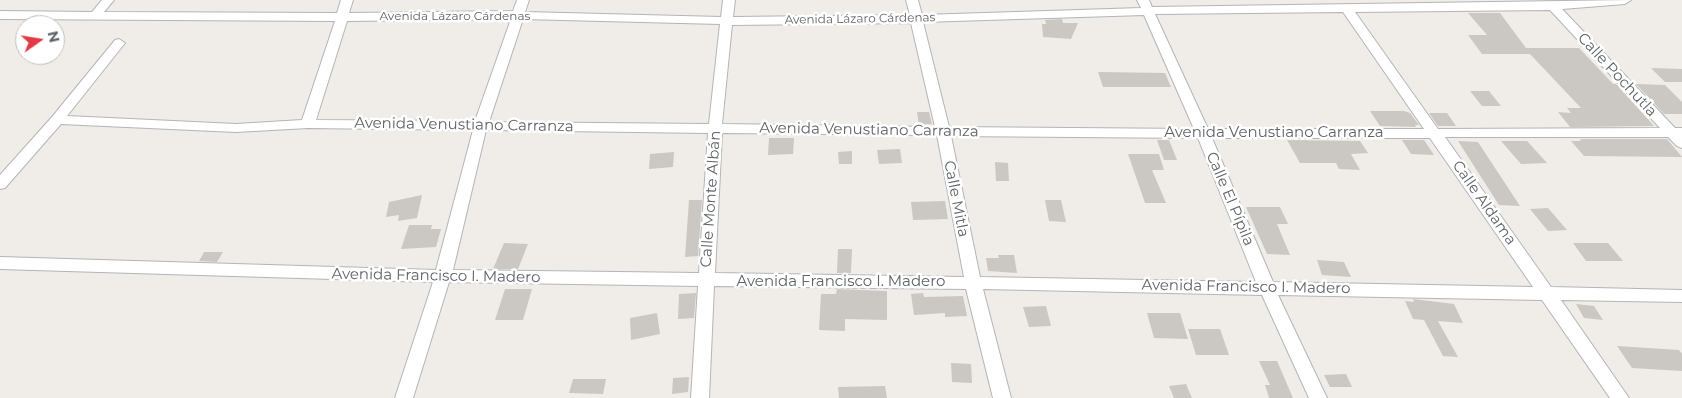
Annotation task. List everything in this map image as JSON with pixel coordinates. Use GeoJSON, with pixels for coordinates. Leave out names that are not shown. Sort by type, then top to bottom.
{"type":"FeatureCollection","features":[{"type":"Feature","properties":{"kind":"street"},"geometry":{"type":"LineString","coordinates":[[94,16],[108,0]]}},
{"type":"Feature","properties":{"kind":"street"},"geometry":{"type":"LineString","coordinates":[[308,124],[340,17],[347,0]]}},
{"type":"Feature","properties":{"kind":"street"},"geometry":{"type":"LineString","coordinates":[[404,398],[443,276],[481,124],[523,0]]}},
{"type":"Feature","properties":{"kind":"street","name":"Calle Monte Albán"},"geometry":{"type":"LineString","coordinates":[[700,398],[716,128],[729,0]]}},
{"type":"Feature","properties":{"kind":"street","name":"Calle Mitla"},"geometry":{"type":"LineString","coordinates":[[912,0],[943,132],[973,283],[1002,398]]}},
{"type":"Feature","properties":{"kind":"street","name":"Avenida Lázaro Cárdenas"},"geometry":{"type":"LineString","coordinates":[[0,15],[340,17],[518,15],[728,21],[916,19],[1145,6],[1347,9],[1553,6],[1625,0]]}},
{"type":"Feature","properties":{"kind":"street","name":"Calle El Pípila"},"geometry":{"type":"LineString","coordinates":[[1145,6],[1203,134],[1267,288],[1318,398]]}},
{"type":"Feature","properties":{"kind":"street","name":"Calle Pochutla"},"geometry":{"type":"LineString","coordinates":[[1553,6],[1677,132],[1682,143]]}},
{"type":"Feature","properties":{"kind":"street","name":"Calle Aldama"},"geometry":{"type":"LineString","coordinates":[[1347,9],[1620,398]]}},
{"type":"Feature","properties":{"kind":"street"},"geometry":{"type":"LineString","coordinates":[[0,184],[57,120],[119,43]]}},
{"type":"Feature","properties":{"kind":"street","name":"Avenida Venustiano Carranza"},"geometry":{"type":"LineString","coordinates":[[57,120],[236,128],[308,124],[481,124],[943,132],[1203,134],[1434,131],[1677,132]]}},
{"type":"Feature","properties":{"kind":"street","name":"Avenida Francisco I. Madero"},"geometry":{"type":"LineString","coordinates":[[0,263],[443,276],[706,281],[973,283],[1682,296]]}},
{"type":"Feature","properties":{"kind":"building"},"geometry":{"type":"Polygon","coordinates":[[[1468,13],[1500,13],[1526,48],[1579,48],[1613,84],[1616,84],[1654,126],[1570,127],[1558,112],[1571,113],[1567,108],[1581,108],[1530,54],[1482,54],[1468,35],[1487,35],[1468,13]]]}},
{"type":"Feature","properties":{"kind":"building"},"geometry":{"type":"Polygon","coordinates":[[[1062,19],[1063,23],[1078,23],[1071,39],[1043,37],[1042,24],[1046,24],[1045,20],[1062,19]]]}},
{"type":"Feature","properties":{"kind":"building"},"geometry":{"type":"Polygon","coordinates":[[[1651,68],[1682,69],[1682,82],[1665,82],[1651,68]]]}},
{"type":"Feature","properties":{"kind":"building"},"geometry":{"type":"Polygon","coordinates":[[[1098,72],[1165,73],[1171,87],[1103,87],[1098,72]]]}},
{"type":"Feature","properties":{"kind":"building"},"geometry":{"type":"Polygon","coordinates":[[[1636,84],[1665,85],[1682,102],[1682,114],[1664,114],[1636,84]]]}},
{"type":"Feature","properties":{"kind":"building"},"geometry":{"type":"Polygon","coordinates":[[[1470,91],[1489,91],[1501,106],[1482,106],[1470,91]]]}},
{"type":"Feature","properties":{"kind":"building"},"geometry":{"type":"Polygon","coordinates":[[[1370,111],[1404,111],[1410,113],[1419,125],[1415,125],[1416,127],[1380,126],[1370,111]]]}},
{"type":"Feature","properties":{"kind":"building"},"geometry":{"type":"Polygon","coordinates":[[[917,112],[929,112],[932,124],[919,125],[917,112]]]}},
{"type":"Feature","properties":{"kind":"building"},"geometry":{"type":"Polygon","coordinates":[[[1429,113],[1447,113],[1456,126],[1438,126],[1429,113]]]}},
{"type":"Feature","properties":{"kind":"building"},"geometry":{"type":"Polygon","coordinates":[[[769,138],[794,138],[793,154],[768,155],[769,138]]]}},
{"type":"Feature","properties":{"kind":"building"},"geometry":{"type":"Polygon","coordinates":[[[1580,139],[1667,139],[1682,157],[1584,156],[1571,141],[1581,141],[1580,139]]]}},
{"type":"Feature","properties":{"kind":"building"},"geometry":{"type":"Polygon","coordinates":[[[1157,140],[1169,140],[1177,160],[1164,160],[1157,140]]]}},
{"type":"Feature","properties":{"kind":"building"},"geometry":{"type":"Polygon","coordinates":[[[1287,140],[1360,141],[1368,153],[1351,154],[1360,170],[1339,169],[1336,163],[1300,163],[1287,140]]]}},
{"type":"Feature","properties":{"kind":"building"},"geometry":{"type":"Polygon","coordinates":[[[1402,140],[1424,140],[1434,155],[1411,154],[1402,140]]]}},
{"type":"Feature","properties":{"kind":"building"},"geometry":{"type":"Polygon","coordinates":[[[1458,141],[1478,142],[1520,206],[1499,205],[1458,141]]]}},
{"type":"Feature","properties":{"kind":"building"},"geometry":{"type":"Polygon","coordinates":[[[1501,141],[1527,141],[1547,163],[1521,164],[1501,141]]]}},
{"type":"Feature","properties":{"kind":"building"},"geometry":{"type":"Polygon","coordinates":[[[900,149],[902,163],[879,164],[877,150],[900,149]]]}},
{"type":"Feature","properties":{"kind":"building"},"geometry":{"type":"Polygon","coordinates":[[[852,151],[852,164],[839,164],[838,152],[852,151]]]}},
{"type":"Feature","properties":{"kind":"building"},"geometry":{"type":"Polygon","coordinates":[[[674,152],[673,167],[649,169],[650,154],[674,152]]]}},
{"type":"Feature","properties":{"kind":"building"},"geometry":{"type":"Polygon","coordinates":[[[1128,154],[1159,154],[1164,170],[1152,170],[1166,203],[1145,203],[1128,154]]]}},
{"type":"Feature","properties":{"kind":"building"},"geometry":{"type":"Polygon","coordinates":[[[995,162],[1008,163],[1009,181],[996,181],[995,162]]]}},
{"type":"Feature","properties":{"kind":"building"},"geometry":{"type":"Polygon","coordinates":[[[422,195],[417,218],[398,221],[399,215],[386,217],[389,202],[422,195]]]}},
{"type":"Feature","properties":{"kind":"building"},"geometry":{"type":"Polygon","coordinates":[[[689,200],[702,200],[698,256],[685,257],[689,200]]]}},
{"type":"Feature","properties":{"kind":"building"},"geometry":{"type":"Polygon","coordinates":[[[1045,200],[1061,200],[1066,222],[1049,221],[1045,200]]]}},
{"type":"Feature","properties":{"kind":"building"},"geometry":{"type":"Polygon","coordinates":[[[945,201],[948,219],[913,220],[911,202],[945,201]]]}},
{"type":"Feature","properties":{"kind":"building"},"geometry":{"type":"Polygon","coordinates":[[[1246,207],[1280,207],[1288,224],[1277,224],[1290,255],[1267,254],[1246,207]]]}},
{"type":"Feature","properties":{"kind":"building"},"geometry":{"type":"Polygon","coordinates":[[[1548,208],[1567,230],[1548,231],[1530,209],[1548,208]]]}},
{"type":"Feature","properties":{"kind":"building"},"geometry":{"type":"Polygon","coordinates":[[[409,225],[432,225],[431,229],[441,229],[436,247],[401,249],[409,225]]]}},
{"type":"Feature","properties":{"kind":"building"},"geometry":{"type":"Polygon","coordinates":[[[504,243],[528,244],[518,269],[493,269],[504,243]]]}},
{"type":"Feature","properties":{"kind":"building"},"geometry":{"type":"Polygon","coordinates":[[[1573,243],[1608,243],[1623,261],[1586,261],[1573,243]]]}},
{"type":"Feature","properties":{"kind":"building"},"geometry":{"type":"Polygon","coordinates":[[[838,249],[852,249],[851,273],[837,273],[838,249]]]}},
{"type":"Feature","properties":{"kind":"building"},"geometry":{"type":"Polygon","coordinates":[[[204,252],[223,252],[217,262],[199,261],[204,252]]]}},
{"type":"Feature","properties":{"kind":"building"},"geometry":{"type":"Polygon","coordinates":[[[998,255],[1014,255],[1017,273],[988,271],[986,258],[999,258],[998,255]]]}},
{"type":"Feature","properties":{"kind":"building"},"geometry":{"type":"Polygon","coordinates":[[[1317,260],[1344,262],[1351,277],[1322,275],[1317,260]]]}},
{"type":"Feature","properties":{"kind":"building"},"geometry":{"type":"Polygon","coordinates":[[[505,289],[532,289],[523,320],[495,320],[505,289]]]}},
{"type":"Feature","properties":{"kind":"building"},"geometry":{"type":"Polygon","coordinates":[[[837,289],[887,291],[887,320],[845,319],[845,331],[819,330],[821,294],[836,294],[837,289]]]}},
{"type":"Feature","properties":{"kind":"building"},"geometry":{"type":"Polygon","coordinates":[[[696,293],[694,318],[678,319],[679,294],[696,293]]]}},
{"type":"Feature","properties":{"kind":"building"},"geometry":{"type":"Polygon","coordinates":[[[923,293],[924,297],[963,296],[967,316],[945,317],[945,313],[914,315],[911,294],[923,293]]]}},
{"type":"Feature","properties":{"kind":"building"},"geometry":{"type":"Polygon","coordinates":[[[1413,299],[1454,304],[1463,323],[1438,321],[1458,357],[1443,356],[1424,320],[1413,319],[1405,301],[1414,302],[1413,299]]]}},
{"type":"Feature","properties":{"kind":"building"},"geometry":{"type":"Polygon","coordinates":[[[1576,304],[1594,306],[1603,320],[1584,318],[1576,304]]]}},
{"type":"Feature","properties":{"kind":"building"},"geometry":{"type":"Polygon","coordinates":[[[1046,306],[1051,326],[1029,327],[1023,307],[1046,306]]]}},
{"type":"Feature","properties":{"kind":"building"},"geometry":{"type":"Polygon","coordinates":[[[657,313],[660,334],[631,340],[630,318],[657,313]]]}},
{"type":"Feature","properties":{"kind":"building"},"geometry":{"type":"Polygon","coordinates":[[[1147,313],[1180,313],[1188,339],[1154,338],[1147,313]]]}},
{"type":"Feature","properties":{"kind":"building"},"geometry":{"type":"Polygon","coordinates":[[[1188,329],[1220,329],[1229,355],[1196,355],[1188,329]]]}},
{"type":"Feature","properties":{"kind":"building"},"geometry":{"type":"Polygon","coordinates":[[[1617,346],[1679,350],[1682,354],[1682,371],[1632,368],[1617,346]]]}},
{"type":"Feature","properties":{"kind":"building"},"geometry":{"type":"Polygon","coordinates":[[[1259,361],[1277,361],[1293,398],[1269,398],[1265,385],[1270,385],[1259,361]]]}},
{"type":"Feature","properties":{"kind":"building"},"geometry":{"type":"Polygon","coordinates":[[[951,363],[971,364],[972,383],[952,382],[951,363]]]}},
{"type":"Feature","properties":{"kind":"building"},"geometry":{"type":"Polygon","coordinates":[[[1346,374],[1352,387],[1330,387],[1324,375],[1346,374]]]}},
{"type":"Feature","properties":{"kind":"building"},"geometry":{"type":"Polygon","coordinates":[[[689,377],[688,392],[672,394],[673,378],[689,377]]]}},
{"type":"Feature","properties":{"kind":"building"},"geometry":{"type":"Polygon","coordinates":[[[573,379],[606,379],[603,394],[569,393],[573,379]]]}},
{"type":"Feature","properties":{"kind":"building"},"geometry":{"type":"Polygon","coordinates":[[[1186,384],[1192,398],[1174,398],[1169,386],[1186,384]]]}},
{"type":"Feature","properties":{"kind":"building"},"geometry":{"type":"Polygon","coordinates":[[[885,386],[887,398],[839,398],[838,387],[885,386]]]}}]}
